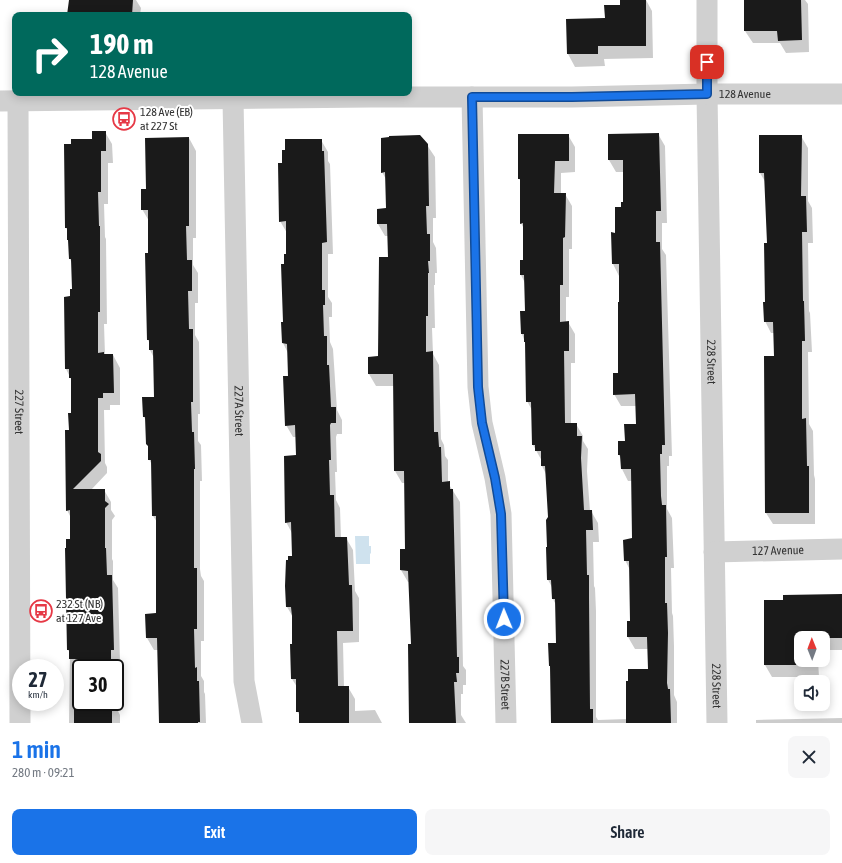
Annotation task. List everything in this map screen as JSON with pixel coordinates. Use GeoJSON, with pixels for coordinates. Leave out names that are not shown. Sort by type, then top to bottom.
{"type":"FeatureCollection","features":[{"type":"Feature","properties":{"kind":"street","name":"228 Street"},"geometry":{"type":"LineString","coordinates":[[707,0],[707,94],[717,723]]}},
{"type":"Feature","properties":{"kind":"street","name":"128 Avenue"},"geometry":{"type":"LineString","coordinates":[[9,101],[842,94]]}},
{"type":"Feature","properties":{"kind":"street","name":"227B Street"},"geometry":{"type":"LineString","coordinates":[[472,97],[478,380],[482,423],[496,484],[501,514],[506,723]]}},
{"type":"Feature","properties":{"kind":"street","name":"227A Street"},"geometry":{"type":"LineString","coordinates":[[233,99],[244,681],[252,723]]}},
{"type":"Feature","properties":{"kind":"street","name":"227 Street"},"geometry":{"type":"LineString","coordinates":[[9,101],[20,723]]}},
{"type":"Feature","properties":{"kind":"street","name":"127 Avenue"},"geometry":{"type":"LineString","coordinates":[[714,552],[842,549]]}},
{"type":"Feature","properties":{"kind":"water"},"geometry":{"type":"Polygon","coordinates":[[[355,536],[369,536],[369,546],[371,546],[370,564],[356,564],[355,536]]]}},
{"type":"Feature","properties":{"kind":"building"},"geometry":{"type":"Polygon","coordinates":[[[69,0],[133,0],[132,12],[67,12],[69,0]]]}},
{"type":"Feature","properties":{"kind":"building"},"geometry":{"type":"Polygon","coordinates":[[[620,0],[646,0],[646,46],[598,46],[598,54],[567,54],[566,19],[605,18],[604,5],[620,5],[620,0]]]}},
{"type":"Feature","properties":{"kind":"building"},"geometry":{"type":"Polygon","coordinates":[[[744,0],[801,0],[802,40],[778,41],[777,31],[744,31],[744,0]]]}},
{"type":"Feature","properties":{"kind":"building"},"geometry":{"type":"Polygon","coordinates":[[[92,131],[106,131],[106,151],[101,151],[101,192],[98,192],[100,226],[100,312],[98,312],[98,353],[104,352],[104,354],[113,354],[114,393],[103,393],[103,398],[98,398],[98,452],[101,454],[101,461],[73,489],[105,489],[105,501],[109,504],[105,508],[105,548],[107,575],[112,575],[114,650],[111,650],[111,659],[69,659],[69,650],[67,650],[65,548],[66,539],[70,539],[70,510],[66,511],[65,430],[69,430],[68,413],[71,413],[71,378],[69,378],[69,369],[65,369],[64,297],[70,296],[70,289],[72,289],[71,259],[69,259],[67,228],[65,228],[64,144],[71,144],[71,139],[92,139],[92,131]]]}},
{"type":"Feature","properties":{"kind":"building"},"geometry":{"type":"Polygon","coordinates":[[[659,133],[661,211],[656,211],[656,242],[660,242],[665,445],[662,445],[662,454],[660,454],[662,505],[666,505],[667,557],[665,557],[665,603],[667,603],[668,633],[667,683],[668,689],[670,689],[671,723],[626,723],[626,681],[628,681],[628,669],[648,669],[647,637],[627,637],[627,621],[630,621],[629,561],[624,561],[623,540],[632,538],[631,469],[621,469],[620,455],[618,455],[618,441],[625,441],[624,424],[636,424],[635,394],[613,395],[613,373],[618,373],[619,264],[612,264],[611,232],[615,233],[615,207],[621,207],[621,202],[623,202],[623,160],[608,160],[608,134],[659,133]]]}},
{"type":"Feature","properties":{"kind":"building"},"geometry":{"type":"Polygon","coordinates":[[[518,134],[569,134],[569,161],[555,161],[554,193],[566,193],[565,237],[563,238],[563,285],[560,285],[560,322],[569,321],[569,351],[564,351],[565,423],[577,423],[577,436],[582,436],[581,458],[584,510],[592,510],[593,530],[586,530],[587,575],[589,575],[590,709],[593,709],[593,723],[551,723],[548,643],[556,643],[555,599],[552,599],[551,580],[547,580],[546,520],[548,517],[545,466],[541,466],[541,451],[535,451],[535,445],[532,445],[531,402],[526,402],[525,342],[524,334],[521,334],[520,311],[525,311],[524,275],[520,275],[520,260],[523,260],[523,223],[520,224],[518,134]]]}},
{"type":"Feature","properties":{"kind":"building"},"geometry":{"type":"Polygon","coordinates":[[[420,135],[428,144],[429,206],[426,206],[427,234],[430,234],[430,261],[428,261],[429,273],[428,316],[426,316],[426,352],[433,351],[434,432],[438,432],[439,447],[441,447],[442,482],[450,481],[450,489],[453,489],[457,657],[459,657],[459,673],[456,673],[457,682],[454,682],[456,723],[409,723],[408,644],[411,644],[408,571],[400,570],[400,549],[405,549],[404,471],[394,471],[393,374],[368,374],[368,357],[378,356],[379,257],[388,257],[387,224],[377,224],[377,209],[386,208],[385,172],[381,173],[381,138],[389,136],[420,135]]]}},
{"type":"Feature","properties":{"kind":"building"},"geometry":{"type":"Polygon","coordinates":[[[759,135],[802,135],[801,196],[806,196],[807,232],[802,232],[805,341],[802,341],[802,419],[806,418],[807,466],[809,466],[809,513],[765,513],[764,356],[774,356],[773,322],[764,322],[764,243],[767,243],[764,173],[759,173],[759,135]]]}},
{"type":"Feature","properties":{"kind":"building"},"geometry":{"type":"Polygon","coordinates":[[[189,137],[189,226],[186,226],[187,260],[192,260],[192,291],[188,291],[189,329],[193,329],[193,402],[191,402],[192,432],[194,432],[195,469],[194,568],[197,568],[197,629],[194,629],[195,668],[197,667],[197,681],[199,681],[200,722],[159,723],[157,638],[146,638],[145,614],[156,613],[156,516],[152,516],[151,460],[148,460],[148,446],[146,444],[145,417],[143,417],[142,397],[154,397],[153,350],[149,350],[149,340],[147,340],[145,253],[148,253],[148,210],[141,210],[141,189],[146,189],[145,138],[189,137]]]}},
{"type":"Feature","properties":{"kind":"building"},"geometry":{"type":"Polygon","coordinates":[[[285,139],[322,139],[322,151],[324,151],[327,242],[322,243],[322,290],[325,290],[325,305],[323,305],[324,336],[327,336],[327,365],[329,365],[331,407],[336,407],[336,423],[331,423],[330,425],[330,495],[334,495],[335,537],[347,537],[349,585],[352,585],[353,631],[337,631],[338,686],[349,686],[349,723],[299,723],[299,712],[296,712],[296,679],[291,679],[290,644],[292,644],[292,616],[291,607],[286,607],[285,586],[286,560],[288,560],[288,556],[292,556],[291,522],[285,523],[284,456],[296,455],[295,425],[285,426],[283,376],[288,376],[287,344],[282,343],[281,322],[283,322],[281,264],[284,264],[284,254],[286,254],[286,221],[279,222],[278,163],[282,163],[282,150],[285,150],[285,139]]]}},
{"type":"Feature","properties":{"kind":"building"},"geometry":{"type":"Polygon","coordinates":[[[842,594],[842,638],[830,638],[830,631],[794,631],[794,665],[764,665],[764,600],[783,600],[783,595],[842,594]]]}},
{"type":"Feature","properties":{"kind":"building"},"geometry":{"type":"Polygon","coordinates":[[[74,711],[112,711],[112,723],[74,723],[74,711]]]}},
{"type":"Feature","properties":{"kind":"place","name":"128 Ave (EB) at 227 St"},"geometry":{"type":"Point","coordinates":[124,119]}},
{"type":"Feature","properties":{"kind":"place","name":"232 St (NB) at 127 Ave"},"geometry":{"type":"Point","coordinates":[41,611]}},
{"type":"Feature","properties":{"kind":"route"},"geometry":{"type":"LineString","coordinates":[[504,619],[501,514],[499,496],[482,423],[478,387],[472,97],[572,97],[707,94],[707,62]]}}]}
